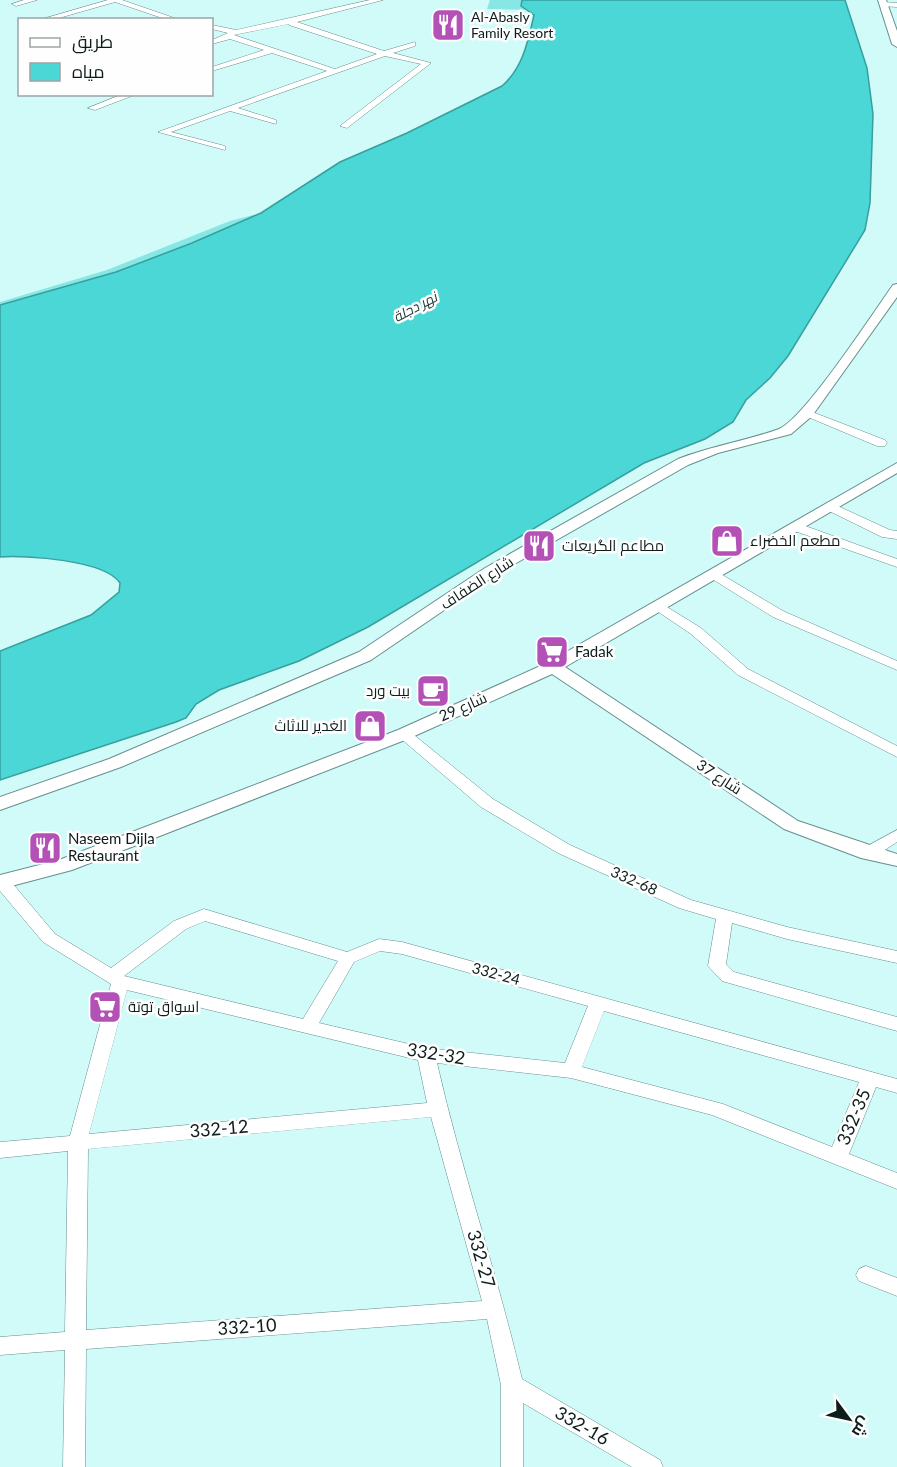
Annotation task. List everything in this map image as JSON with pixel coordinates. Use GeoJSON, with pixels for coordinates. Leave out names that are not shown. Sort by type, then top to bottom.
{"type":"FeatureCollection","features":[{"type":"Feature","properties":{"kind":"street"},"geometry":{"type":"LineString","coordinates":[[16,4],[33,0]]}},
{"type":"Feature","properties":{"kind":"street"},"geometry":{"type":"LineString","coordinates":[[49,18],[116,0],[171,18]]}},
{"type":"Feature","properties":{"kind":"street"},"geometry":{"type":"LineString","coordinates":[[213,42],[231,34],[379,0]]}},
{"type":"Feature","properties":{"kind":"street"},"geometry":{"type":"LineString","coordinates":[[883,2],[897,5]]}},
{"type":"Feature","properties":{"kind":"street"},"geometry":{"type":"LineString","coordinates":[[883,2],[894,27],[897,44]]}},
{"type":"Feature","properties":{"kind":"street"},"geometry":{"type":"LineString","coordinates":[[293,21],[382,53],[427,63],[344,126]]}},
{"type":"Feature","properties":{"kind":"street"},"geometry":{"type":"LineString","coordinates":[[213,27],[334,71]]}},
{"type":"Feature","properties":{"kind":"street"},"geometry":{"type":"LineString","coordinates":[[222,148],[162,132],[233,109],[412,44]]}},
{"type":"Feature","properties":{"kind":"street"},"geometry":{"type":"LineString","coordinates":[[213,69],[272,50]]}},
{"type":"Feature","properties":{"kind":"street"},"geometry":{"type":"LineString","coordinates":[[92,108],[127,96]]}},
{"type":"Feature","properties":{"kind":"street"},"geometry":{"type":"LineString","coordinates":[[233,109],[273,122]]}},
{"type":"Feature","properties":{"kind":"street","name":"شارع الضفاف"},"geometry":{"type":"LineString","coordinates":[[0,804],[115,763],[365,656],[491,571],[683,462],[713,450],[786,431],[807,413],[897,288]]}},
{"type":"Feature","properties":{"kind":"street"},"geometry":{"type":"LineString","coordinates":[[807,413],[881,443]]}},
{"type":"Feature","properties":{"kind":"street","name":"شارع 29"},"geometry":{"type":"LineString","coordinates":[[1,882],[65,865],[404,734],[553,667],[897,467]]}},
{"type":"Feature","properties":{"kind":"street"},"geometry":{"type":"LineString","coordinates":[[829,506],[887,534],[897,535]]}},
{"type":"Feature","properties":{"kind":"street"},"geometry":{"type":"LineString","coordinates":[[797,527],[897,563]]}},
{"type":"Feature","properties":{"kind":"street"},"geometry":{"type":"LineString","coordinates":[[714,574],[778,614],[897,666]]}},
{"type":"Feature","properties":{"kind":"street"},"geometry":{"type":"LineString","coordinates":[[659,606],[696,631],[743,672],[897,752]]}},
{"type":"Feature","properties":{"kind":"street","name":"شارع 37"},"geometry":{"type":"LineString","coordinates":[[553,667],[791,825],[868,853],[897,860]]}},
{"type":"Feature","properties":{"kind":"street","name":"332-68"},"geometry":{"type":"LineString","coordinates":[[404,734],[487,803],[564,849],[685,903],[725,916],[897,957]]}},
{"type":"Feature","properties":{"kind":"street"},"geometry":{"type":"LineString","coordinates":[[868,853],[897,835]]}},
{"type":"Feature","properties":{"kind":"street","name":"332-32"},"geometry":{"type":"LineString","coordinates":[[1,882],[49,938],[116,979],[426,1055],[571,1071],[716,1109],[897,1181]]}},
{"type":"Feature","properties":{"kind":"street"},"geometry":{"type":"LineString","coordinates":[[74,1467],[73,1340],[78,1142],[116,979],[180,925],[204,915],[348,958],[308,1027]]}},
{"type":"Feature","properties":{"kind":"street"},"geometry":{"type":"LineString","coordinates":[[725,916],[717,966],[728,978],[897,1024]]}},
{"type":"Feature","properties":{"kind":"street","name":"332-24"},"geometry":{"type":"LineString","coordinates":[[348,958],[379,945],[391,946],[897,1086]]}},
{"type":"Feature","properties":{"kind":"street"},"geometry":{"type":"LineString","coordinates":[[571,1071],[599,1002]]}},
{"type":"Feature","properties":{"kind":"street","name":"332-27"},"geometry":{"type":"LineString","coordinates":[[426,1055],[438,1109],[495,1309],[512,1385],[512,1467]]}},
{"type":"Feature","properties":{"kind":"street","name":"332-35"},"geometry":{"type":"LineString","coordinates":[[838,1156],[870,1079]]}},
{"type":"Feature","properties":{"kind":"street","name":"332-12"},"geometry":{"type":"LineString","coordinates":[[0,1150],[438,1109]]}},
{"type":"Feature","properties":{"kind":"street"},"geometry":{"type":"LineString","coordinates":[[866,1275],[897,1287]]}},
{"type":"Feature","properties":{"kind":"street","name":"332-10"},"geometry":{"type":"LineString","coordinates":[[0,1346],[495,1309]]}},
{"type":"Feature","properties":{"kind":"street","name":"332-16"},"geometry":{"type":"LineString","coordinates":[[512,1385],[652,1467]]}},
{"type":"Feature","properties":{"kind":"shaded area"},"geometry":{"type":"Polygon","coordinates":[[[490,0],[536,0],[540,5],[519,80],[300,195],[158,262],[68,285],[61,291],[0,311],[0,302],[107,270],[230,221],[261,213],[340,162],[407,133],[502,86],[520,62],[534,15],[530,10],[487,9],[490,0]]]}},
{"type":"Feature","properties":{"kind":"water","name":"نهر دجلة"},"geometry":{"type":"Polygon","coordinates":[[[522,0],[845,0],[867,68],[873,114],[870,203],[865,230],[788,356],[770,378],[746,400],[733,422],[705,439],[644,463],[368,627],[299,661],[219,690],[196,704],[186,718],[0,780],[0,651],[91,615],[119,592],[120,583],[112,575],[82,564],[45,558],[0,557],[0,305],[116,272],[261,213],[340,162],[407,133],[502,86],[520,62],[532,25],[534,15],[521,6],[522,0]]]}},
{"type":"Feature","properties":{"kind":"place","name":"Al-Abasly Family Resort"},"geometry":{"type":"Point","coordinates":[448,25]}},
{"type":"Feature","properties":{"kind":"place","name":"مطعم الخضراء"},"geometry":{"type":"Point","coordinates":[727,541]}},
{"type":"Feature","properties":{"kind":"place","name":"مطاعم الگريعات"},"geometry":{"type":"Point","coordinates":[539,546]}},
{"type":"Feature","properties":{"kind":"place","name":"Fadak"},"geometry":{"type":"Point","coordinates":[552,652]}},
{"type":"Feature","properties":{"kind":"place","name":"بيت ورد"},"geometry":{"type":"Point","coordinates":[433,691]}},
{"type":"Feature","properties":{"kind":"place","name":"الغدير للاثاث"},"geometry":{"type":"Point","coordinates":[370,726]}},
{"type":"Feature","properties":{"kind":"place","name":"Naseem Dijla Restaurant"},"geometry":{"type":"Point","coordinates":[45,848]}},
{"type":"Feature","properties":{"kind":"place","name":"اسواق توتة"},"geometry":{"type":"Point","coordinates":[105,1007]}}]}
